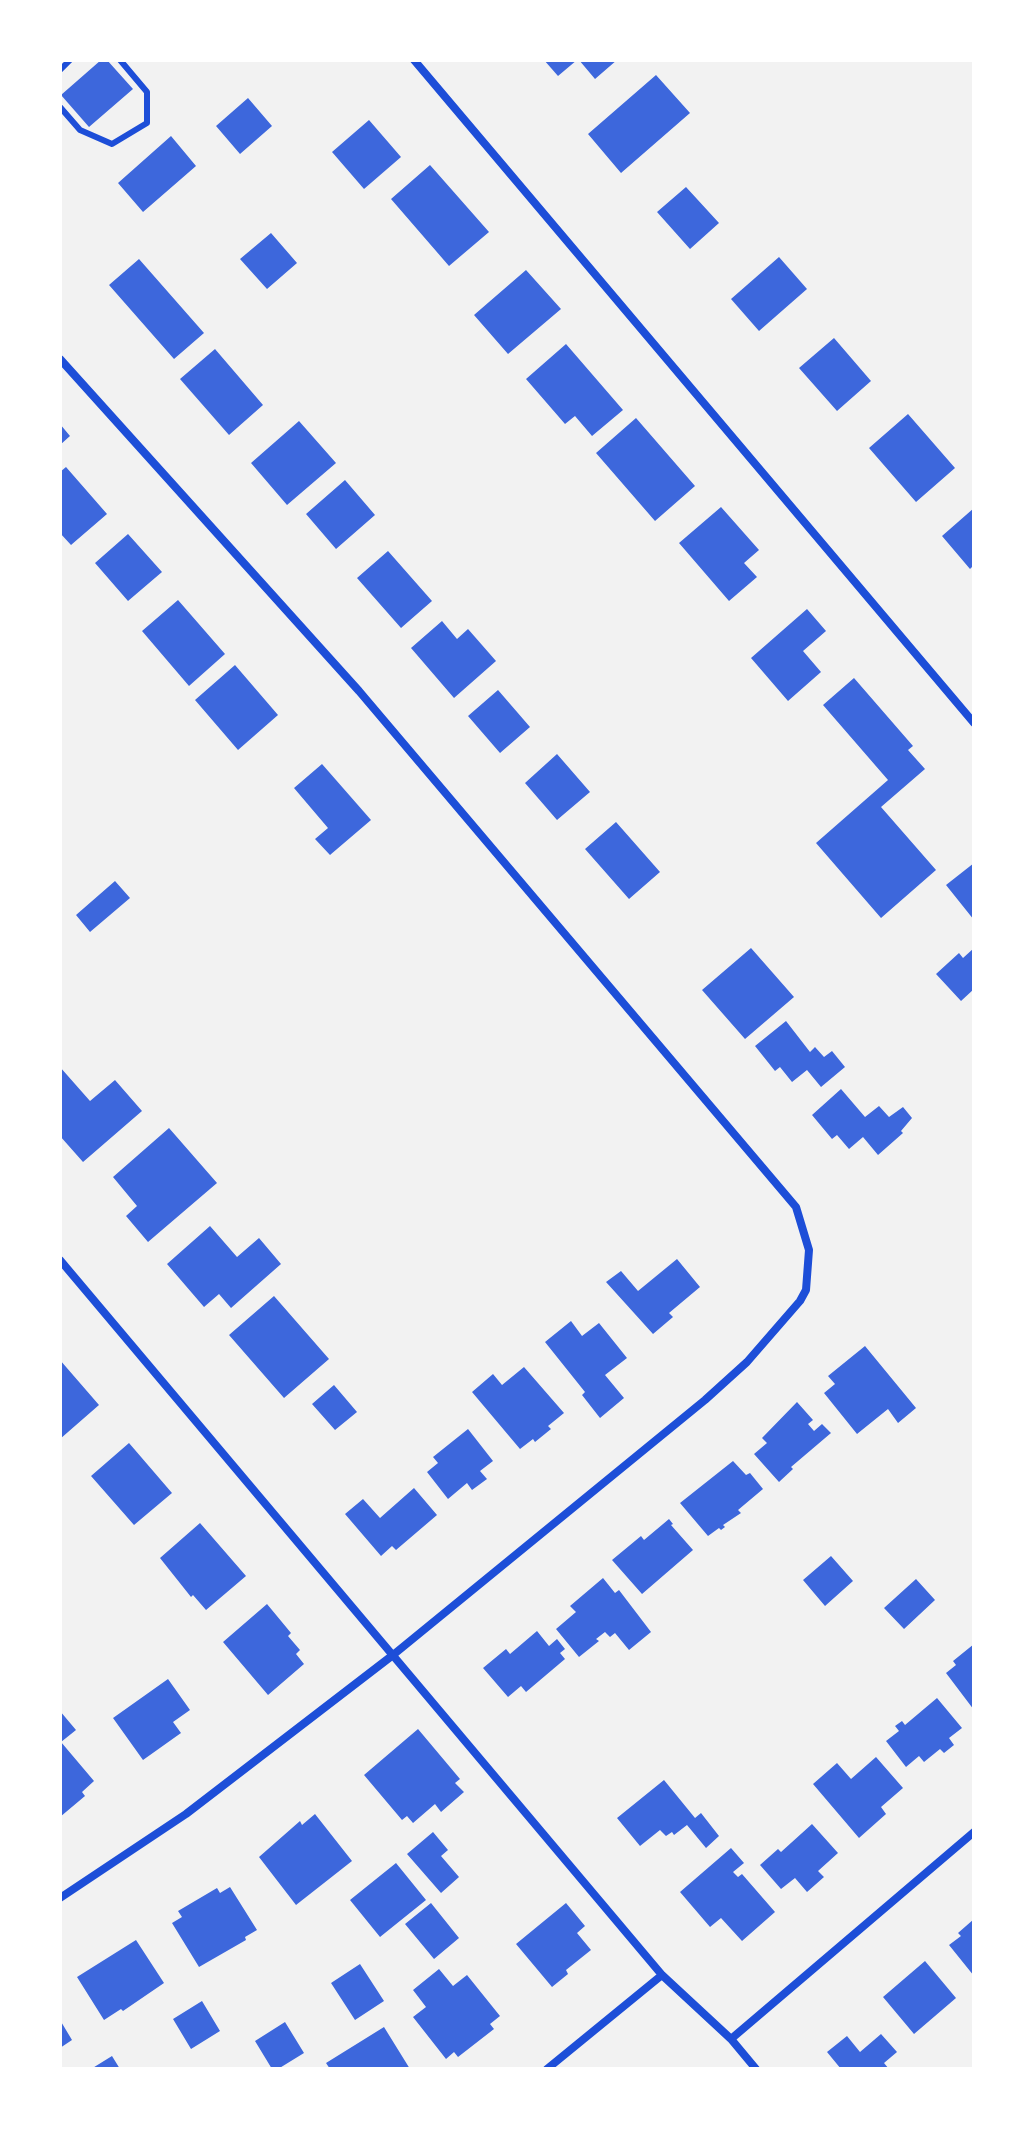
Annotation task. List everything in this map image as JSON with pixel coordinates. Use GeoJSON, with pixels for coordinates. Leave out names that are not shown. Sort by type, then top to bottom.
{"type":"FeatureCollection","features":[{"type":"Feature","properties":{"kind":"street"},"geometry":{"type":"LineString","coordinates":[[414,60],[974,723]]}},
{"type":"Feature","properties":{"kind":"street"},"geometry":{"type":"LineString","coordinates":[[60,359],[359,691],[796,1207],[809,1250],[806,1290],[800,1301],[747,1362],[705,1400],[393,1655],[186,1814],[60,1898]]}},
{"type":"Feature","properties":{"kind":"street"},"geometry":{"type":"LineString","coordinates":[[60,1260],[662,1975],[731,2039],[756,2069]]}},
{"type":"Feature","properties":{"kind":"street"},"geometry":{"type":"LineString","coordinates":[[731,2039],[974,1832]]}},
{"type":"Feature","properties":{"kind":"street"},"geometry":{"type":"LineString","coordinates":[[547,2069],[662,1975]]}},
{"type":"Feature","properties":{"kind":"lane"},"geometry":{"type":"LineString","coordinates":[[60,70],[70,60]]}},
{"type":"Feature","properties":{"kind":"lane"},"geometry":{"type":"LineString","coordinates":[[60,107],[80,130],[112,144],[147,123],[147,92],[120,60]]}},
{"type":"Feature","properties":{"kind":"building"},"geometry":{"type":"Polygon","coordinates":[[[101,60],[107,60],[133,89],[89,127],[61,95],[101,60]]]}},
{"type":"Feature","properties":{"kind":"building"},"geometry":{"type":"Polygon","coordinates":[[[544,60],[577,60],[558,76],[544,60]]]}},
{"type":"Feature","properties":{"kind":"building"},"geometry":{"type":"Polygon","coordinates":[[[579,60],[617,60],[595,79],[579,60]]]}},
{"type":"Feature","properties":{"kind":"building"},"geometry":{"type":"Polygon","coordinates":[[[656,75],[690,113],[621,173],[588,134],[656,75]]]}},
{"type":"Feature","properties":{"kind":"building"},"geometry":{"type":"Polygon","coordinates":[[[248,98],[272,126],[240,154],[216,126],[248,98]]]}},
{"type":"Feature","properties":{"kind":"building"},"geometry":{"type":"Polygon","coordinates":[[[369,120],[401,157],[364,189],[332,152],[369,120]]]}},
{"type":"Feature","properties":{"kind":"building"},"geometry":{"type":"Polygon","coordinates":[[[171,136],[196,166],[143,212],[118,183],[171,136]]]}},
{"type":"Feature","properties":{"kind":"building"},"geometry":{"type":"Polygon","coordinates":[[[430,165],[489,232],[449,266],[391,199],[430,165]]]}},
{"type":"Feature","properties":{"kind":"building"},"geometry":{"type":"Polygon","coordinates":[[[686,187],[719,223],[690,249],[657,212],[686,187]]]}},
{"type":"Feature","properties":{"kind":"building"},"geometry":{"type":"Polygon","coordinates":[[[271,233],[297,263],[267,289],[240,259],[271,233]]]}},
{"type":"Feature","properties":{"kind":"building"},"geometry":{"type":"Polygon","coordinates":[[[779,257],[807,289],[759,331],[731,299],[779,257]]]}},
{"type":"Feature","properties":{"kind":"building"},"geometry":{"type":"Polygon","coordinates":[[[139,259],[204,333],[174,359],[109,285],[139,259]]]}},
{"type":"Feature","properties":{"kind":"building"},"geometry":{"type":"Polygon","coordinates":[[[526,270],[561,309],[508,354],[474,315],[526,270]]]}},
{"type":"Feature","properties":{"kind":"building"},"geometry":{"type":"Polygon","coordinates":[[[834,338],[871,381],[837,411],[799,368],[834,338]]]}},
{"type":"Feature","properties":{"kind":"building"},"geometry":{"type":"Polygon","coordinates":[[[566,344],[623,410],[592,436],[575,416],[565,424],[526,379],[566,344]]]}},
{"type":"Feature","properties":{"kind":"building"},"geometry":{"type":"Polygon","coordinates":[[[215,349],[263,405],[229,435],[180,379],[215,349]]]}},
{"type":"Feature","properties":{"kind":"building"},"geometry":{"type":"Polygon","coordinates":[[[908,414],[955,468],[916,502],[869,448],[908,414]]]}},
{"type":"Feature","properties":{"kind":"building"},"geometry":{"type":"Polygon","coordinates":[[[636,418],[695,486],[655,521],[596,453],[636,418]]]}},
{"type":"Feature","properties":{"kind":"building"},"geometry":{"type":"Polygon","coordinates":[[[299,421],[336,463],[287,505],[251,463],[299,421]]]}},
{"type":"Feature","properties":{"kind":"building"},"geometry":{"type":"Polygon","coordinates":[[[60,424],[70,436],[60,445],[60,424]]]}},
{"type":"Feature","properties":{"kind":"building"},"geometry":{"type":"Polygon","coordinates":[[[66,467],[107,514],[71,545],[60,533],[60,472],[66,467]]]}},
{"type":"Feature","properties":{"kind":"building"},"geometry":{"type":"Polygon","coordinates":[[[345,480],[375,515],[336,549],[306,514],[345,480]]]}},
{"type":"Feature","properties":{"kind":"building"},"geometry":{"type":"Polygon","coordinates":[[[721,507],[759,550],[744,563],[757,577],[729,601],[679,543],[721,507]]]}},
{"type":"Feature","properties":{"kind":"building"},"geometry":{"type":"Polygon","coordinates":[[[974,508],[974,565],[970,569],[942,536],[974,508]]]}},
{"type":"Feature","properties":{"kind":"building"},"geometry":{"type":"Polygon","coordinates":[[[128,534],[162,572],[128,601],[95,563],[128,534]]]}},
{"type":"Feature","properties":{"kind":"building"},"geometry":{"type":"Polygon","coordinates":[[[388,551],[432,601],[401,628],[357,578],[388,551]]]}},
{"type":"Feature","properties":{"kind":"building"},"geometry":{"type":"Polygon","coordinates":[[[178,600],[225,654],[189,686],[142,631],[178,600]]]}},
{"type":"Feature","properties":{"kind":"building"},"geometry":{"type":"Polygon","coordinates":[[[807,609],[826,631],[803,651],[821,672],[788,701],[751,658],[807,609]]]}},
{"type":"Feature","properties":{"kind":"building"},"geometry":{"type":"Polygon","coordinates":[[[442,621],[457,639],[468,629],[496,661],[454,698],[411,648],[442,621]]]}},
{"type":"Feature","properties":{"kind":"building"},"geometry":{"type":"Polygon","coordinates":[[[235,665],[278,715],[238,750],[195,700],[235,665]]]}},
{"type":"Feature","properties":{"kind":"building"},"geometry":{"type":"Polygon","coordinates":[[[854,678],[913,746],[908,750],[925,769],[881,807],[936,870],[881,918],[816,843],[888,780],[823,705],[854,678]]]}},
{"type":"Feature","properties":{"kind":"building"},"geometry":{"type":"Polygon","coordinates":[[[498,690],[530,727],[500,753],[468,716],[498,690]]]}},
{"type":"Feature","properties":{"kind":"building"},"geometry":{"type":"Polygon","coordinates":[[[557,754],[590,792],[557,820],[525,783],[557,754]]]}},
{"type":"Feature","properties":{"kind":"building"},"geometry":{"type":"Polygon","coordinates":[[[322,764],[371,820],[330,855],[315,839],[328,828],[294,788],[322,764]]]}},
{"type":"Feature","properties":{"kind":"building"},"geometry":{"type":"Polygon","coordinates":[[[616,822],[660,872],[629,899],[585,849],[616,822]]]}},
{"type":"Feature","properties":{"kind":"building"},"geometry":{"type":"Polygon","coordinates":[[[974,863],[974,920],[946,885],[974,863]]]}},
{"type":"Feature","properties":{"kind":"building"},"geometry":{"type":"Polygon","coordinates":[[[115,881],[130,898],[90,932],[76,915],[115,881]]]}},
{"type":"Feature","properties":{"kind":"building"},"geometry":{"type":"Polygon","coordinates":[[[751,948],[794,997],[745,1039],[702,990],[751,948]]]}},
{"type":"Feature","properties":{"kind":"building"},"geometry":{"type":"Polygon","coordinates":[[[974,948],[974,989],[961,1001],[936,974],[959,953],[963,958],[974,948]]]}},
{"type":"Feature","properties":{"kind":"building"},"geometry":{"type":"Polygon","coordinates":[[[786,1021],[810,1052],[815,1047],[824,1057],[832,1051],[845,1067],[821,1087],[807,1070],[792,1082],[780,1067],[775,1071],[755,1046],[786,1021]]]}},
{"type":"Feature","properties":{"kind":"building"},"geometry":{"type":"Polygon","coordinates":[[[60,1067],[90,1101],[115,1080],[142,1111],[83,1162],[60,1136],[60,1067]]]}},
{"type":"Feature","properties":{"kind":"building"},"geometry":{"type":"Polygon","coordinates":[[[841,1089],[865,1117],[879,1106],[889,1117],[903,1107],[912,1118],[901,1131],[903,1133],[878,1155],[863,1137],[849,1149],[837,1135],[832,1139],[812,1115],[841,1089]]]}},
{"type":"Feature","properties":{"kind":"building"},"geometry":{"type":"Polygon","coordinates":[[[169,1128],[217,1183],[148,1242],[126,1216],[137,1206],[113,1177],[169,1128]]]}},
{"type":"Feature","properties":{"kind":"building"},"geometry":{"type":"Polygon","coordinates":[[[210,1226],[237,1257],[259,1238],[281,1264],[231,1308],[219,1294],[204,1307],[167,1264],[210,1226]]]}},
{"type":"Feature","properties":{"kind":"building"},"geometry":{"type":"Polygon","coordinates":[[[677,1259],[700,1287],[669,1313],[673,1317],[653,1334],[606,1282],[621,1271],[638,1291],[677,1259]]]}},
{"type":"Feature","properties":{"kind":"building"},"geometry":{"type":"Polygon","coordinates":[[[274,1296],[329,1359],[284,1398],[229,1335],[274,1296]]]}},
{"type":"Feature","properties":{"kind":"building"},"geometry":{"type":"Polygon","coordinates":[[[571,1321],[582,1336],[599,1323],[627,1358],[605,1375],[624,1398],[600,1418],[582,1395],[585,1392],[545,1342],[571,1321]]]}},
{"type":"Feature","properties":{"kind":"building"},"geometry":{"type":"Polygon","coordinates":[[[865,1346],[916,1408],[898,1423],[888,1409],[857,1434],[824,1393],[835,1384],[828,1376],[865,1346]]]}},
{"type":"Feature","properties":{"kind":"building"},"geometry":{"type":"Polygon","coordinates":[[[60,1360],[99,1405],[60,1439],[60,1360]]]}},
{"type":"Feature","properties":{"kind":"building"},"geometry":{"type":"Polygon","coordinates":[[[524,1367],[564,1413],[548,1426],[551,1429],[520,1449],[472,1392],[493,1374],[502,1385],[524,1367]]]}},
{"type":"Feature","properties":{"kind":"building"},"geometry":{"type":"Polygon","coordinates":[[[334,1385],[357,1412],[335,1430],[312,1404],[334,1385]]]}},
{"type":"Feature","properties":{"kind":"building"},"geometry":{"type":"Polygon","coordinates":[[[797,1402],[813,1420],[808,1424],[814,1431],[822,1424],[831,1433],[791,1467],[793,1469],[779,1482],[754,1454],[767,1443],[762,1438],[797,1402]]]}},
{"type":"Feature","properties":{"kind":"building"},"geometry":{"type":"Polygon","coordinates":[[[468,1429],[493,1461],[480,1471],[487,1479],[472,1490],[467,1483],[448,1499],[427,1472],[438,1463],[433,1457],[468,1429]]]}},
{"type":"Feature","properties":{"kind":"building"},"geometry":{"type":"Polygon","coordinates":[[[129,1443],[172,1493],[134,1525],[91,1476],[129,1443]]]}},
{"type":"Feature","properties":{"kind":"building"},"geometry":{"type":"Polygon","coordinates":[[[733,1461],[746,1475],[750,1473],[763,1489],[738,1510],[741,1513],[723,1525],[725,1527],[708,1536],[680,1503],[733,1461]]]}},
{"type":"Feature","properties":{"kind":"building"},"geometry":{"type":"Polygon","coordinates":[[[414,1488],[437,1515],[396,1550],[392,1546],[381,1556],[345,1514],[363,1499],[380,1518],[414,1488]]]}},
{"type":"Feature","properties":{"kind":"building"},"geometry":{"type":"Polygon","coordinates":[[[669,1519],[693,1550],[642,1594],[612,1560],[641,1536],[644,1540],[669,1519]]]}},
{"type":"Feature","properties":{"kind":"building"},"geometry":{"type":"Polygon","coordinates":[[[200,1523],[246,1576],[206,1610],[193,1595],[191,1597],[160,1558],[200,1523]]]}},
{"type":"Feature","properties":{"kind":"building"},"geometry":{"type":"Polygon","coordinates":[[[831,1556],[853,1581],[825,1606],[803,1580],[831,1556]]]}},
{"type":"Feature","properties":{"kind":"building"},"geometry":{"type":"Polygon","coordinates":[[[603,1578],[615,1593],[619,1590],[651,1632],[629,1650],[615,1633],[610,1637],[605,1632],[579,1657],[556,1629],[576,1612],[570,1606],[603,1578]]]}},
{"type":"Feature","properties":{"kind":"building"},"geometry":{"type":"Polygon","coordinates":[[[916,1579],[935,1600],[904,1629],[884,1608],[916,1579]]]}},
{"type":"Feature","properties":{"kind":"building"},"geometry":{"type":"Polygon","coordinates":[[[267,1604],[291,1633],[288,1636],[300,1650],[296,1654],[304,1664],[268,1695],[223,1642],[267,1604]]]}},
{"type":"Feature","properties":{"kind":"building"},"geometry":{"type":"Polygon","coordinates":[[[537,1631],[549,1646],[557,1639],[565,1649],[560,1653],[565,1659],[526,1692],[521,1686],[508,1697],[483,1668],[506,1649],[510,1654],[537,1631]]]}},
{"type":"Feature","properties":{"kind":"building"},"geometry":{"type":"Polygon","coordinates":[[[974,1644],[974,1710],[946,1673],[956,1665],[953,1661],[974,1644]]]}},
{"type":"Feature","properties":{"kind":"building"},"geometry":{"type":"Polygon","coordinates":[[[168,1679],[190,1710],[173,1722],[181,1733],[143,1760],[113,1718],[168,1679]]]}},
{"type":"Feature","properties":{"kind":"building"},"geometry":{"type":"Polygon","coordinates":[[[937,1698],[962,1728],[949,1738],[954,1745],[944,1753],[940,1749],[924,1762],[919,1756],[906,1767],[886,1741],[899,1731],[895,1726],[902,1721],[905,1725],[937,1698]]]}},
{"type":"Feature","properties":{"kind":"building"},"geometry":{"type":"Polygon","coordinates":[[[60,1711],[76,1730],[61,1742],[94,1781],[82,1792],[85,1796],[60,1817],[60,1711]]]}},
{"type":"Feature","properties":{"kind":"building"},"geometry":{"type":"Polygon","coordinates":[[[418,1729],[460,1779],[455,1783],[464,1792],[441,1812],[435,1804],[413,1823],[407,1816],[402,1820],[364,1775],[418,1729]]]}},
{"type":"Feature","properties":{"kind":"building"},"geometry":{"type":"Polygon","coordinates":[[[876,1757],[903,1788],[881,1807],[886,1814],[859,1838],[813,1784],[837,1763],[851,1779],[876,1757]]]}},
{"type":"Feature","properties":{"kind":"building"},"geometry":{"type":"Polygon","coordinates":[[[664,1780],[695,1818],[701,1813],[719,1836],[706,1848],[687,1825],[674,1835],[672,1832],[666,1836],[660,1830],[640,1846],[617,1818],[664,1780]]]}},
{"type":"Feature","properties":{"kind":"building"},"geometry":{"type":"Polygon","coordinates":[[[315,1814],[352,1861],[296,1905],[259,1857],[300,1821],[302,1825],[315,1814]]]}},
{"type":"Feature","properties":{"kind":"building"},"geometry":{"type":"Polygon","coordinates":[[[812,1824],[838,1853],[818,1871],[824,1877],[807,1892],[795,1878],[781,1889],[760,1865],[778,1849],[781,1852],[812,1824]]]}},
{"type":"Feature","properties":{"kind":"building"},"geometry":{"type":"Polygon","coordinates":[[[433,1832],[448,1850],[441,1856],[459,1877],[441,1893],[407,1854],[433,1832]]]}},
{"type":"Feature","properties":{"kind":"building"},"geometry":{"type":"Polygon","coordinates":[[[731,1848],[744,1863],[733,1872],[738,1877],[742,1874],[775,1912],[742,1941],[721,1918],[710,1927],[680,1892],[731,1848]]]}},
{"type":"Feature","properties":{"kind":"building"},"geometry":{"type":"Polygon","coordinates":[[[396,1863],[426,1900],[380,1937],[350,1900],[396,1863]]]}},
{"type":"Feature","properties":{"kind":"building"},"geometry":{"type":"Polygon","coordinates":[[[230,1887],[257,1930],[245,1937],[246,1940],[199,1967],[172,1923],[182,1917],[178,1911],[217,1888],[220,1893],[230,1887]]]}},
{"type":"Feature","properties":{"kind":"building"},"geometry":{"type":"Polygon","coordinates":[[[431,1903],[459,1938],[434,1959],[405,1924],[431,1903]]]}},
{"type":"Feature","properties":{"kind":"building"},"geometry":{"type":"Polygon","coordinates":[[[566,1903],[585,1926],[577,1933],[591,1950],[566,1970],[568,1974],[552,1987],[516,1944],[566,1903]]]}},
{"type":"Feature","properties":{"kind":"building"},"geometry":{"type":"Polygon","coordinates":[[[974,1919],[974,1976],[949,1945],[961,1936],[958,1933],[974,1919]]]}},
{"type":"Feature","properties":{"kind":"building"},"geometry":{"type":"Polygon","coordinates":[[[136,1940],[164,1983],[104,2020],[77,1977],[136,1940]]]}},
{"type":"Feature","properties":{"kind":"building"},"geometry":{"type":"Polygon","coordinates":[[[925,1961],[956,1998],[914,2034],[883,1997],[925,1961]]]}},
{"type":"Feature","properties":{"kind":"building"},"geometry":{"type":"Polygon","coordinates":[[[360,1964],[384,2001],[355,2020],[331,1983],[360,1964]]]}},
{"type":"Feature","properties":{"kind":"building"},"geometry":{"type":"Polygon","coordinates":[[[439,1969],[453,1986],[467,1975],[500,2016],[490,2024],[494,2029],[458,2057],[454,2052],[446,2059],[413,2017],[426,2007],[413,1990],[439,1969]]]}},
{"type":"Feature","properties":{"kind":"building"},"geometry":{"type":"Polygon","coordinates":[[[202,2001],[220,2031],[191,2049],[173,2019],[202,2001]]]}},
{"type":"Feature","properties":{"kind":"building"},"geometry":{"type":"Polygon","coordinates":[[[60,2020],[72,2040],[60,2048],[60,2020]]]}},
{"type":"Feature","properties":{"kind":"building"},"geometry":{"type":"Polygon","coordinates":[[[285,2022],[304,2053],[278,2069],[272,2069],[255,2041],[285,2022]]]}},
{"type":"Feature","properties":{"kind":"building"},"geometry":{"type":"Polygon","coordinates":[[[384,2027],[410,2069],[330,2069],[326,2063],[384,2027]]]}},
{"type":"Feature","properties":{"kind":"building"},"geometry":{"type":"Polygon","coordinates":[[[881,2034],[897,2052],[884,2063],[889,2069],[841,2069],[827,2052],[847,2036],[860,2052],[881,2034]]]}},
{"type":"Feature","properties":{"kind":"building"},"geometry":{"type":"Polygon","coordinates":[[[112,2056],[120,2069],[91,2069],[112,2056]]]}}]}
